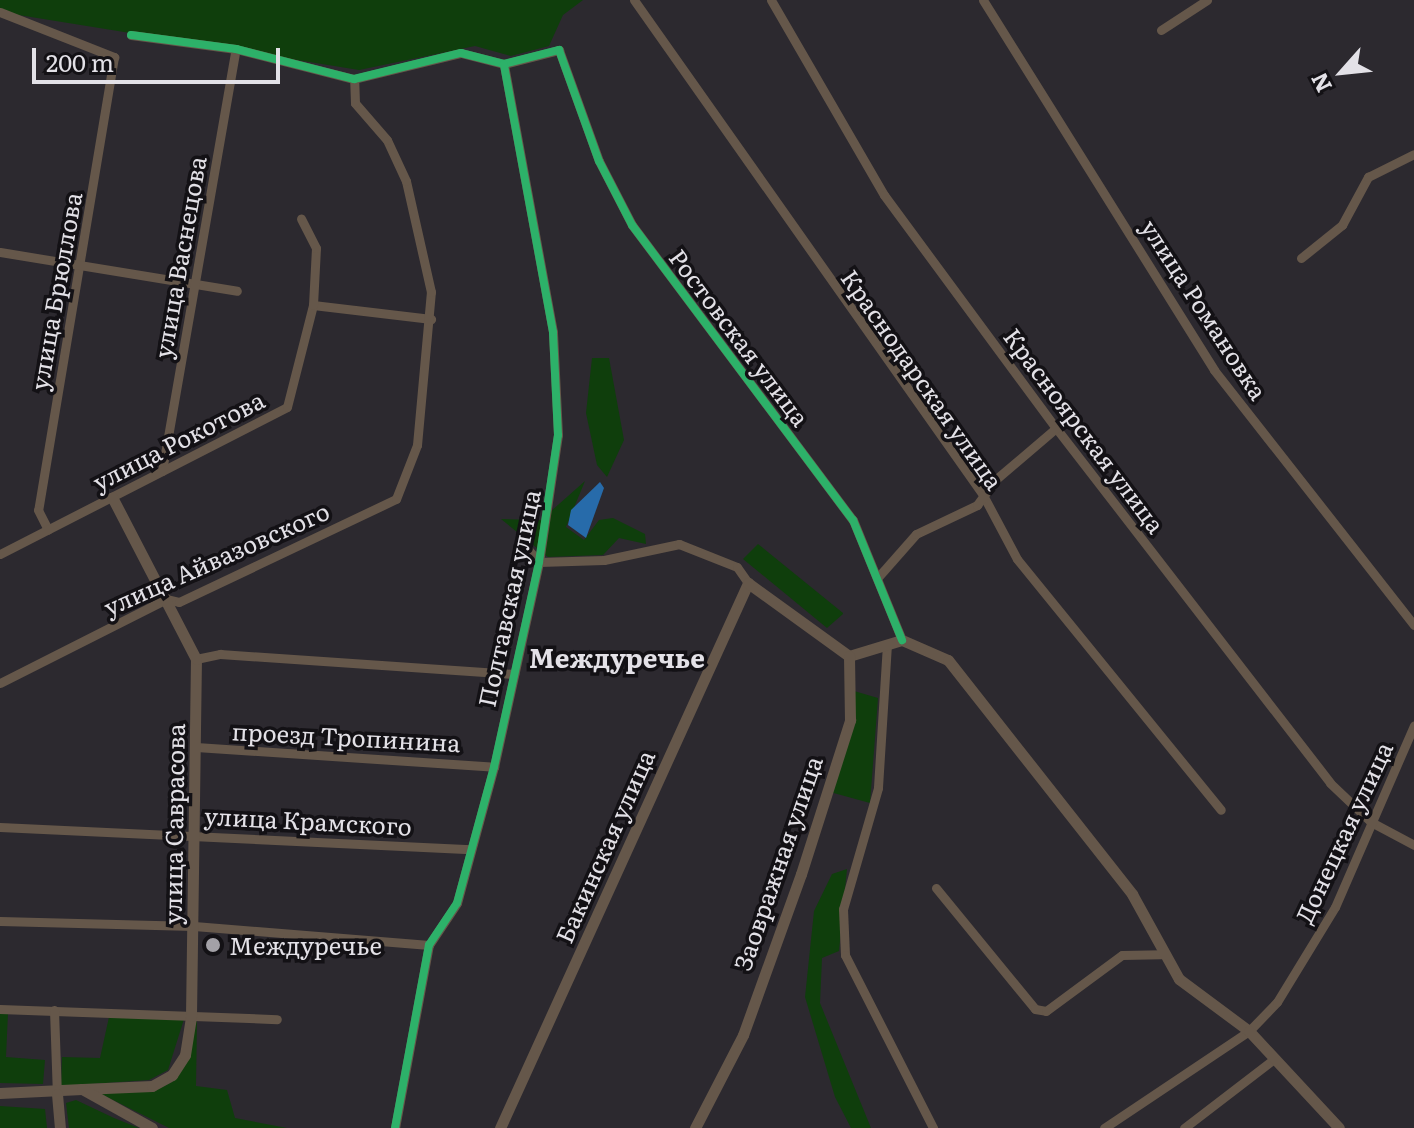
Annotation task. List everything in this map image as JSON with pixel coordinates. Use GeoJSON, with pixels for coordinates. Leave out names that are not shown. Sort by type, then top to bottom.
{"type":"FeatureCollection","features":[{"type":"Feature","properties":{"kind":"street","name":"Краснодарская улица"},"geometry":{"type":"LineString","coordinates":[[634,0],[983,495],[1017,559],[1221,810]]}},
{"type":"Feature","properties":{"kind":"street","name":"Красноярская улица"},"geometry":{"type":"LineString","coordinates":[[771,0],[884,195],[1056,428],[1330,783],[1371,822],[1414,845]]}},
{"type":"Feature","properties":{"kind":"street","name":"улица Романовка"},"geometry":{"type":"LineString","coordinates":[[983,0],[1214,370],[1414,625]]}},
{"type":"Feature","properties":{"kind":"street"},"geometry":{"type":"LineString","coordinates":[[1161,30],[1207,0]]}},
{"type":"Feature","properties":{"kind":"street","name":"улица Брюллова"},"geometry":{"type":"LineString","coordinates":[[0,12],[114,57],[38,510],[48,530]]}},
{"type":"Feature","properties":{"kind":"street"},"geometry":{"type":"LineString","coordinates":[[131,35],[236,49],[354,79],[461,53],[504,64]]}},
{"type":"Feature","properties":{"kind":"street","name":"улица Васнецова"},"geometry":{"type":"LineString","coordinates":[[162,471],[236,49]]}},
{"type":"Feature","properties":{"kind":"street","name":"Ростовская улица"},"geometry":{"type":"LineString","coordinates":[[504,64],[559,50],[593,148],[632,225],[853,520],[879,576],[902,640]]}},
{"type":"Feature","properties":{"kind":"street","name":"Полтавская улица"},"geometry":{"type":"LineString","coordinates":[[395,1128],[429,945],[457,903],[494,767],[539,562],[558,435],[553,332],[504,64]]}},
{"type":"Feature","properties":{"kind":"street","name":"улица Айвазовского"},"geometry":{"type":"LineString","coordinates":[[0,683],[166,599],[179,602],[396,499],[417,445],[431,319],[406,181],[387,140],[355,103],[354,79]]}},
{"type":"Feature","properties":{"kind":"street"},"geometry":{"type":"LineString","coordinates":[[1301,258],[1342,225],[1368,177],[1414,154]]}},
{"type":"Feature","properties":{"kind":"street","name":"улица Рокотова"},"geometry":{"type":"LineString","coordinates":[[0,554],[287,407],[313,305],[316,248],[301,219]]}},
{"type":"Feature","properties":{"kind":"street"},"geometry":{"type":"LineString","coordinates":[[0,252],[237,291]]}},
{"type":"Feature","properties":{"kind":"street"},"geometry":{"type":"LineString","coordinates":[[313,305],[431,319]]}},
{"type":"Feature","properties":{"kind":"street"},"geometry":{"type":"LineString","coordinates":[[879,576],[916,534],[977,505],[983,495],[1056,428]]}},
{"type":"Feature","properties":{"kind":"street","name":"улица Саврасова"},"geometry":{"type":"LineString","coordinates":[[0,1093],[57,1094],[82,1089],[152,1086],[172,1075],[185,1055],[191,1016],[197,833],[196,659],[112,497]]}},
{"type":"Feature","properties":{"kind":"street","name":"Полтавская улица"},"geometry":{"type":"LineString","coordinates":[[539,562],[604,560],[679,544],[726,561],[748,583]]}},
{"type":"Feature","properties":{"kind":"street"},"geometry":{"type":"LineString","coordinates":[[526,547],[539,562]]}},
{"type":"Feature","properties":{"kind":"street"},"geometry":{"type":"LineString","coordinates":[[748,583],[849,656],[902,640],[948,660],[1132,894],[1161,954],[1179,979],[1249,1031],[1339,1128]]}},
{"type":"Feature","properties":{"kind":"street","name":"Бакинская улица"},"geometry":{"type":"LineString","coordinates":[[500,1128],[748,583]]}},
{"type":"Feature","properties":{"kind":"street"},"geometry":{"type":"LineString","coordinates":[[887,644],[878,788],[843,909],[845,955],[933,1128]]}},
{"type":"Feature","properties":{"kind":"street"},"geometry":{"type":"LineString","coordinates":[[196,659],[220,654],[514,674]]}},
{"type":"Feature","properties":{"kind":"street","name":"Заовражная улица"},"geometry":{"type":"LineString","coordinates":[[695,1128],[743,1035],[801,874],[850,720],[849,656]]}},
{"type":"Feature","properties":{"kind":"street","name":"Донецкая улица"},"geometry":{"type":"LineString","coordinates":[[1104,1128],[1249,1031],[1277,1002],[1335,907],[1414,725]]}},
{"type":"Feature","properties":{"kind":"street","name":"проезд Тропинина"},"geometry":{"type":"LineString","coordinates":[[196,747],[494,767]]}},
{"type":"Feature","properties":{"kind":"street","name":"улица Крамского"},"geometry":{"type":"LineString","coordinates":[[0,827],[197,833],[470,849]]}},
{"type":"Feature","properties":{"kind":"street"},"geometry":{"type":"LineString","coordinates":[[936,888],[1035,1009],[1046,1011],[1122,955],[1161,954]]}},
{"type":"Feature","properties":{"kind":"street"},"geometry":{"type":"LineString","coordinates":[[0,921],[194,926],[429,945]]}},
{"type":"Feature","properties":{"kind":"street"},"geometry":{"type":"LineString","coordinates":[[0,1009],[277,1019]]}},
{"type":"Feature","properties":{"kind":"street"},"geometry":{"type":"LineString","coordinates":[[54,1010],[60,1128]]}},
{"type":"Feature","properties":{"kind":"street"},"geometry":{"type":"LineString","coordinates":[[1184,1128],[1274,1059]]}},
{"type":"Feature","properties":{"kind":"street"},"geometry":{"type":"LineString","coordinates":[[82,1089],[152,1128]]}},
{"type":"Feature","properties":{"kind":"green space"},"geometry":{"type":"Polygon","coordinates":[[[0,0],[583,0],[563,15],[549,46],[511,56],[475,46],[359,70],[0,12],[0,0]]]}},
{"type":"Feature","properties":{"kind":"green space"},"geometry":{"type":"Polygon","coordinates":[[[592,358],[609,358],[624,440],[607,477],[597,465],[586,413],[592,358]]]}},
{"type":"Feature","properties":{"kind":"green space"},"geometry":{"type":"Polygon","coordinates":[[[585,481],[566,527],[584,540],[599,520],[613,518],[645,534],[646,544],[619,538],[603,555],[548,557],[501,519],[541,520],[585,481]]]}},
{"type":"Feature","properties":{"kind":"green space"},"geometry":{"type":"Polygon","coordinates":[[[758,544],[843,614],[827,628],[743,559],[758,544]]]}},
{"type":"Feature","properties":{"kind":"green space"},"geometry":{"type":"Polygon","coordinates":[[[854,691],[878,698],[870,803],[830,792],[854,691]]]}},
{"type":"Feature","properties":{"kind":"green space"},"geometry":{"type":"Polygon","coordinates":[[[847,869],[839,951],[822,958],[820,1003],[871,1128],[851,1128],[835,1097],[805,997],[814,911],[832,874],[847,869]]]}},
{"type":"Feature","properties":{"kind":"green space"},"geometry":{"type":"Polygon","coordinates":[[[8,1013],[6,1057],[45,1060],[43,1084],[0,1083],[0,1014],[8,1013]]]}},
{"type":"Feature","properties":{"kind":"green space"},"geometry":{"type":"Polygon","coordinates":[[[109,1017],[184,1019],[168,1070],[149,1080],[61,1086],[62,1057],[100,1058],[109,1017]]]}},
{"type":"Feature","properties":{"kind":"green space"},"geometry":{"type":"Polygon","coordinates":[[[197,1020],[196,1086],[227,1090],[235,1118],[287,1128],[169,1128],[97,1092],[152,1092],[172,1082],[197,1020]]]}},
{"type":"Feature","properties":{"kind":"green space"},"geometry":{"type":"Polygon","coordinates":[[[76,1100],[139,1128],[69,1128],[66,1103],[76,1100]]]}},
{"type":"Feature","properties":{"kind":"green space"},"geometry":{"type":"Polygon","coordinates":[[[0,1106],[45,1109],[47,1128],[0,1128],[0,1106]]]}},
{"type":"Feature","properties":{"kind":"water"},"geometry":{"type":"Polygon","coordinates":[[[600,482],[604,488],[586,538],[568,525],[571,510],[600,482]]]}},
{"type":"Feature","properties":{"kind":"cycle path"},"geometry":{"type":"LineString","coordinates":[[131,35],[236,49],[354,79],[461,53],[504,64],[559,50],[599,161],[632,225],[853,520],[902,640]]}},
{"type":"Feature","properties":{"kind":"cycle path"},"geometry":{"type":"LineString","coordinates":[[395,1128],[429,945],[457,903],[494,767],[539,562],[558,435],[553,332],[504,64]]}},
{"type":"Feature","properties":{"kind":"place","name":"Междуречье"},"geometry":{"type":"Point","coordinates":[213,945]}},
{"type":"Feature","properties":{"kind":"district","name":"Междуречье"},"geometry":{"type":"Point","coordinates":[617,657]}}]}
